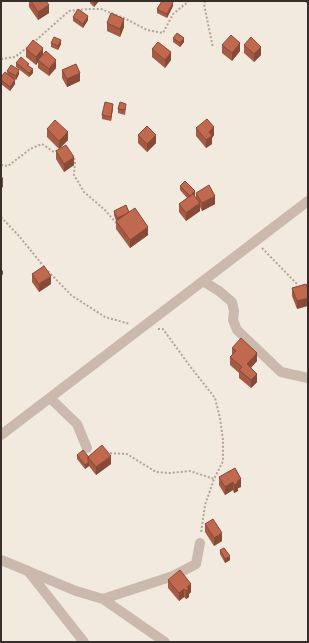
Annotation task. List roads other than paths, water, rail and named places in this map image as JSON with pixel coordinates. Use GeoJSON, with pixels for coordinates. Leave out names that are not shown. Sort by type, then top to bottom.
{"type":"FeatureCollection","features":[{"type":"Feature","properties":{"kind":"street"},"geometry":{"type":"LineString","coordinates":[[1,435],[308,201]]}},
{"type":"Feature","properties":{"kind":"street"},"geometry":{"type":"LineString","coordinates":[[203,281],[219,291],[232,302],[234,311],[233,320],[236,330],[281,372],[308,378]]}},
{"type":"Feature","properties":{"kind":"street"},"geometry":{"type":"LineString","coordinates":[[50,398],[77,424],[87,448]]}},
{"type":"Feature","properties":{"kind":"street"},"geometry":{"type":"LineString","coordinates":[[103,599],[173,576],[196,564],[200,543]]}},
{"type":"Feature","properties":{"kind":"street"},"geometry":{"type":"LineString","coordinates":[[1,560],[76,591],[103,599],[165,642]]}},
{"type":"Feature","properties":{"kind":"street"},"geometry":{"type":"LineString","coordinates":[[28,571],[84,642]]}}]}
